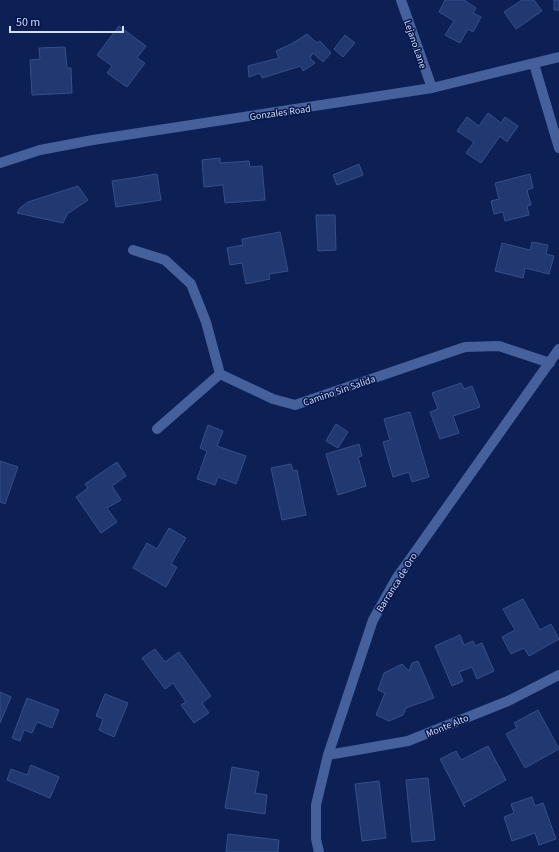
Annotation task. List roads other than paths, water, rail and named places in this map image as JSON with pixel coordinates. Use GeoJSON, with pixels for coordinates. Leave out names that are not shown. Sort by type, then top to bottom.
{"type":"FeatureCollection","features":[{"type":"Feature","properties":{"kind":"street","name":"Lejano Lane"},"geometry":{"type":"LineString","coordinates":[[401,0],[432,88]]}},
{"type":"Feature","properties":{"kind":"street","name":"Gonzales Road"},"geometry":{"type":"LineString","coordinates":[[0,163],[40,150],[93,140],[285,112],[432,88],[559,57]]}},
{"type":"Feature","properties":{"kind":"street"},"geometry":{"type":"LineString","coordinates":[[534,64],[559,148]]}},
{"type":"Feature","properties":{"kind":"street"},"geometry":{"type":"LineString","coordinates":[[133,250],[165,260],[191,284],[206,322],[220,374],[157,429]]}},
{"type":"Feature","properties":{"kind":"street","name":"Camino Sin Salida"},"geometry":{"type":"LineString","coordinates":[[220,374],[273,399],[295,405],[465,347],[499,346],[550,363]]}},
{"type":"Feature","properties":{"kind":"street","name":"Barranca de Oro"},"geometry":{"type":"LineString","coordinates":[[318,852],[316,839],[316,805],[328,755],[363,645],[383,599],[559,349]]}},
{"type":"Feature","properties":{"kind":"street","name":"Monte Alto"},"geometry":{"type":"LineString","coordinates":[[328,755],[408,741],[508,701],[559,675]]}}]}
